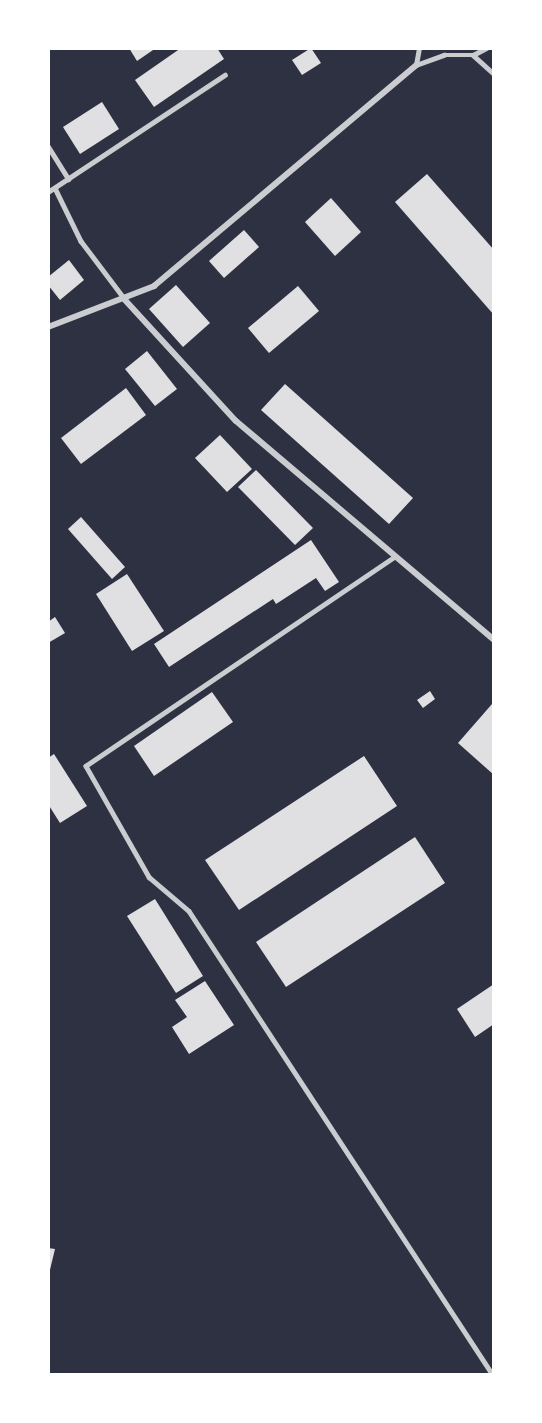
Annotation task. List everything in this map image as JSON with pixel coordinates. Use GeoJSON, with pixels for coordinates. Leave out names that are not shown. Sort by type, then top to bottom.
{"type":"FeatureCollection","features":[{"type":"Feature","properties":{"kind":"street"},"geometry":{"type":"LineString","coordinates":[[48,327],[125,300],[161,280],[417,64]]}},
{"type":"Feature","properties":{"kind":"street"},"geometry":{"type":"LineString","coordinates":[[125,300],[236,421],[494,640]]}},
{"type":"Feature","properties":{"kind":"lane"},"geometry":{"type":"LineString","coordinates":[[419,48],[417,64],[444,55],[473,55],[486,48]]}},
{"type":"Feature","properties":{"kind":"lane"},"geometry":{"type":"LineString","coordinates":[[473,55],[494,74]]}},
{"type":"Feature","properties":{"kind":"lane"},"geometry":{"type":"LineString","coordinates":[[48,192],[225,75]]}},
{"type":"Feature","properties":{"kind":"lane"},"geometry":{"type":"LineString","coordinates":[[48,146],[69,179]]}},
{"type":"Feature","properties":{"kind":"lane"},"geometry":{"type":"LineString","coordinates":[[55,188],[81,241],[125,300]]}},
{"type":"Feature","properties":{"kind":"lane"},"geometry":{"type":"LineString","coordinates":[[395,557],[86,766],[149,877],[189,911],[493,1375]]}},
{"type":"Feature","properties":{"kind":"building"},"geometry":{"type":"Polygon","coordinates":[[[129,48],[156,48],[137,61],[129,48]]]}},
{"type":"Feature","properties":{"kind":"building"},"geometry":{"type":"Polygon","coordinates":[[[181,48],[217,48],[224,59],[154,107],[135,80],[181,48]]]}},
{"type":"Feature","properties":{"kind":"building"},"geometry":{"type":"Polygon","coordinates":[[[311,48],[321,63],[302,75],[292,60],[311,48]]]}},
{"type":"Feature","properties":{"kind":"building"},"geometry":{"type":"Polygon","coordinates":[[[102,102],[119,129],[80,154],[63,127],[102,102]]]}},
{"type":"Feature","properties":{"kind":"building"},"geometry":{"type":"Polygon","coordinates":[[[427,174],[494,250],[494,315],[395,202],[427,174]]]}},
{"type":"Feature","properties":{"kind":"building"},"geometry":{"type":"Polygon","coordinates":[[[331,198],[361,232],[335,256],[305,222],[331,198]]]}},
{"type":"Feature","properties":{"kind":"building"},"geometry":{"type":"Polygon","coordinates":[[[244,230],[259,247],[224,278],[209,261],[244,230]]]}},
{"type":"Feature","properties":{"kind":"building"},"geometry":{"type":"Polygon","coordinates":[[[69,260],[84,280],[60,300],[48,285],[48,277],[69,260]]]}},
{"type":"Feature","properties":{"kind":"building"},"geometry":{"type":"Polygon","coordinates":[[[176,285],[210,323],[183,347],[149,309],[176,285]]]}},
{"type":"Feature","properties":{"kind":"building"},"geometry":{"type":"Polygon","coordinates":[[[298,286],[319,311],[269,353],[248,328],[298,286]]]}},
{"type":"Feature","properties":{"kind":"building"},"geometry":{"type":"Polygon","coordinates":[[[147,351],[177,389],[155,406],[125,369],[147,351]]]}},
{"type":"Feature","properties":{"kind":"building"},"geometry":{"type":"Polygon","coordinates":[[[285,384],[413,498],[389,524],[261,410],[285,384]]]}},
{"type":"Feature","properties":{"kind":"building"},"geometry":{"type":"Polygon","coordinates":[[[126,388],[146,415],[81,464],[61,438],[126,388]]]}},
{"type":"Feature","properties":{"kind":"building"},"geometry":{"type":"Polygon","coordinates":[[[220,435],[252,469],[227,492],[195,458],[220,435]]]}},
{"type":"Feature","properties":{"kind":"building"},"geometry":{"type":"Polygon","coordinates":[[[256,470],[313,528],[295,545],[238,487],[256,470]]]}},
{"type":"Feature","properties":{"kind":"building"},"geometry":{"type":"Polygon","coordinates":[[[81,517],[125,567],[112,579],[68,529],[81,517]]]}},
{"type":"Feature","properties":{"kind":"building"},"geometry":{"type":"Polygon","coordinates":[[[311,540],[339,582],[325,591],[316,578],[276,604],[273,599],[169,667],[154,644],[311,540]]]}},
{"type":"Feature","properties":{"kind":"building"},"geometry":{"type":"Polygon","coordinates":[[[127,574],[164,631],[132,651],[96,594],[127,574]]]}},
{"type":"Feature","properties":{"kind":"building"},"geometry":{"type":"Polygon","coordinates":[[[55,617],[65,633],[48,643],[48,622],[55,617]]]}},
{"type":"Feature","properties":{"kind":"building"},"geometry":{"type":"Polygon","coordinates":[[[430,691],[435,699],[423,708],[417,700],[430,691]]]}},
{"type":"Feature","properties":{"kind":"building"},"geometry":{"type":"Polygon","coordinates":[[[212,692],[233,722],[154,776],[134,746],[212,692]]]}},
{"type":"Feature","properties":{"kind":"building"},"geometry":{"type":"Polygon","coordinates":[[[492,704],[494,705],[494,775],[458,743],[492,704]]]}},
{"type":"Feature","properties":{"kind":"building"},"geometry":{"type":"Polygon","coordinates":[[[54,754],[87,806],[60,823],[48,804],[48,758],[54,754]]]}},
{"type":"Feature","properties":{"kind":"building"},"geometry":{"type":"Polygon","coordinates":[[[364,756],[397,806],[239,910],[205,860],[364,756]]]}},
{"type":"Feature","properties":{"kind":"building"},"geometry":{"type":"Polygon","coordinates":[[[415,837],[445,883],[286,987],[256,942],[415,837]]]}},
{"type":"Feature","properties":{"kind":"building"},"geometry":{"type":"Polygon","coordinates":[[[155,899],[203,976],[176,993],[127,916],[155,899]]]}},
{"type":"Feature","properties":{"kind":"building"},"geometry":{"type":"Polygon","coordinates":[[[205,981],[234,1025],[189,1054],[172,1027],[187,1017],[175,1000],[205,981]]]}},
{"type":"Feature","properties":{"kind":"building"},"geometry":{"type":"Polygon","coordinates":[[[494,984],[494,1024],[475,1037],[457,1009],[494,984]]]}},
{"type":"Feature","properties":{"kind":"building"},"geometry":{"type":"Polygon","coordinates":[[[48,1248],[55,1249],[49,1274],[48,1273],[48,1248]]]}}]}
